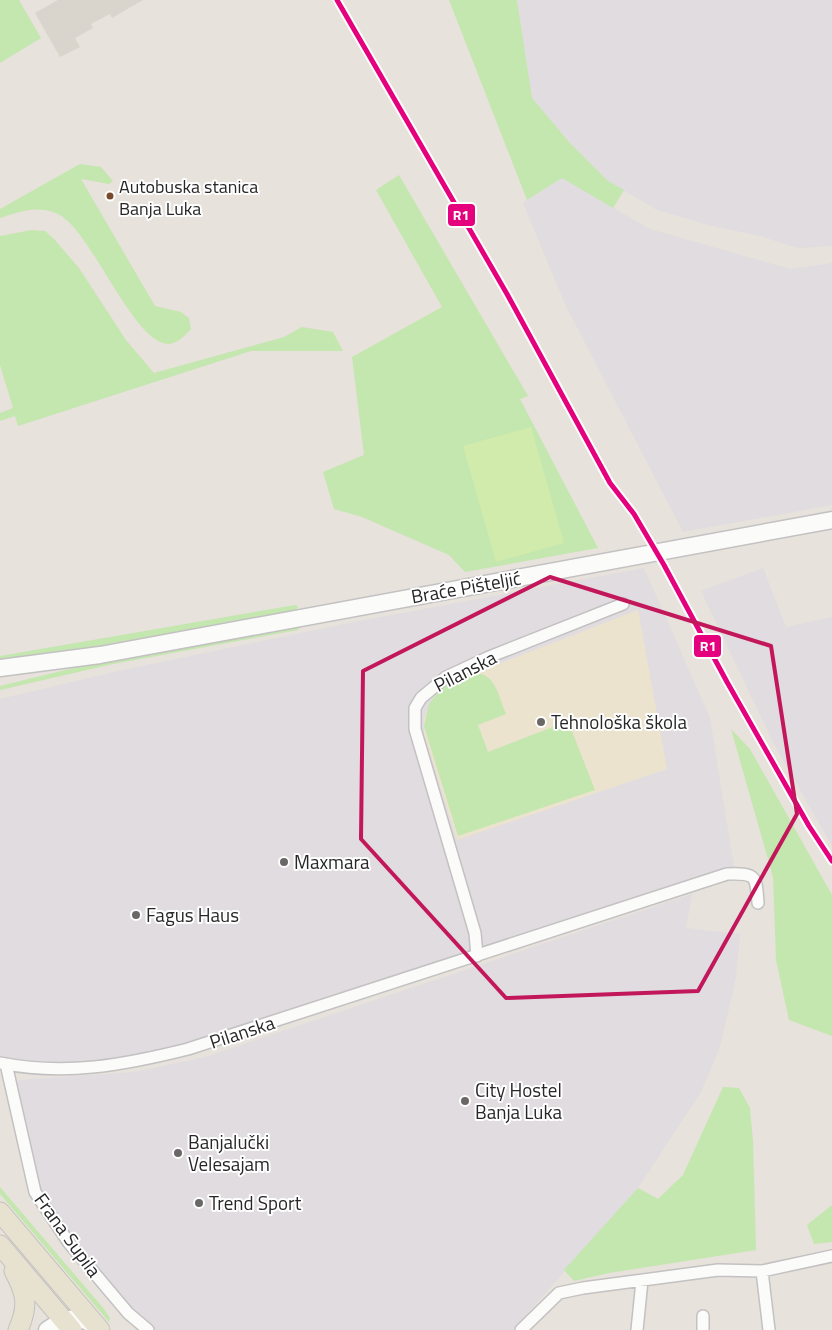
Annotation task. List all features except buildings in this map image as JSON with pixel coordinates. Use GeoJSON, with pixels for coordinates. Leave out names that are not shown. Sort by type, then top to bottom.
{"type":"FeatureCollection","features":[{"type":"Feature","properties":{"kind":"main road"},"geometry":{"type":"LineString","coordinates":[[0,1212],[99,1329]]}},
{"type":"Feature","properties":{"kind":"main road"},"geometry":{"type":"LineString","coordinates":[[0,1247],[72,1324]]}},
{"type":"Feature","properties":{"kind":"main road"},"geometry":{"type":"LineString","coordinates":[[0,1247],[19,1281],[25,1299],[26,1310],[18,1330]]}},
{"type":"Feature","properties":{"kind":"street","name":"Braće Pišteljić"},"geometry":{"type":"LineString","coordinates":[[0,668],[100,655],[830,520]]}},
{"type":"Feature","properties":{"kind":"street","name":"Pilanska"},"geometry":{"type":"LineString","coordinates":[[476,956],[475,933],[415,729],[415,708],[428,690],[457,671],[623,604]]}},
{"type":"Feature","properties":{"kind":"street","name":"Braće Pišteljić"},"geometry":{"type":"LineString","coordinates":[[0,680],[100,655]]}},
{"type":"Feature","properties":{"kind":"street","name":"Pilanska"},"geometry":{"type":"LineString","coordinates":[[3,1063],[50,1069],[92,1068],[126,1064],[224,1038],[727,874],[748,875],[753,878],[758,884],[758,903]]}},
{"type":"Feature","properties":{"kind":"street","name":"Frana Supila"},"geometry":{"type":"LineString","coordinates":[[3,1063],[35,1192],[69,1242],[128,1313],[148,1330]]}},
{"type":"Feature","properties":{"kind":"street"},"geometry":{"type":"LineString","coordinates":[[521,1330],[559,1293],[583,1288],[718,1270],[762,1271],[832,1256]]}},
{"type":"Feature","properties":{"kind":"street"},"geometry":{"type":"LineString","coordinates":[[762,1271],[769,1330]]}},
{"type":"Feature","properties":{"kind":"street"},"geometry":{"type":"LineString","coordinates":[[637,1330],[642,1281]]}},
{"type":"Feature","properties":{"kind":"street"},"geometry":{"type":"LineString","coordinates":[[72,1324],[78,1310],[73,1296]]}},
{"type":"Feature","properties":{"kind":"street"},"geometry":{"type":"LineString","coordinates":[[702,1316],[703,1330]]}},
{"type":"Feature","properties":{"kind":"street"},"geometry":{"type":"LineString","coordinates":[[47,1330],[88,1321],[99,1329]]}},
{"type":"Feature","properties":{"kind":"highlighted area"},"geometry":{"type":"Polygon","coordinates":[[[550,577],[771,646],[797,814],[698,991],[506,998],[361,839],[363,671],[550,577]]]}},
{"type":"Feature","properties":{"kind":"shaded area"},"geometry":{"type":"Polygon","coordinates":[[[58,0],[143,0],[112,18],[110,14],[91,24],[93,28],[75,38],[80,47],[60,57],[35,13],[58,0]]]}},
{"type":"Feature","properties":{"kind":"shaded area"},"geometry":{"type":"Polygon","coordinates":[[[517,0],[832,0],[832,246],[798,248],[760,236],[708,225],[657,210],[608,181],[569,142],[532,98],[517,0]]]}},
{"type":"Feature","properties":{"kind":"shaded area"},"geometry":{"type":"Polygon","coordinates":[[[562,178],[650,229],[790,269],[832,263],[832,505],[683,532],[565,304],[523,203],[562,178]]]}},
{"type":"Feature","properties":{"kind":"shaded area"},"geometry":{"type":"Polygon","coordinates":[[[644,568],[710,718],[734,867],[523,938],[145,1057],[79,1064],[15,1062],[0,1057],[0,699],[123,670],[354,622],[644,568]]]}},
{"type":"Feature","properties":{"kind":"shaded area"},"geometry":{"type":"Polygon","coordinates":[[[763,568],[786,627],[832,617],[832,846],[774,744],[701,591],[763,568]]]}},
{"type":"Feature","properties":{"kind":"shaded area","name":"Tehnološka škola"},"geometry":{"type":"Polygon","coordinates":[[[638,610],[667,769],[457,840],[424,733],[424,718],[434,696],[447,684],[638,610]]]}},
{"type":"Feature","properties":{"kind":"shaded area"},"geometry":{"type":"Polygon","coordinates":[[[692,894],[686,928],[740,934],[736,978],[720,1047],[701,1092],[638,1188],[513,1330],[152,1330],[132,1313],[75,1244],[42,1195],[15,1087],[19,1080],[134,1072],[205,1057],[692,894]]]}},
{"type":"Feature","properties":{"kind":"green space"},"geometry":{"type":"Polygon","coordinates":[[[0,0],[19,0],[41,38],[0,63],[0,0]]]}},
{"type":"Feature","properties":{"kind":"green space"},"geometry":{"type":"Polygon","coordinates":[[[449,0],[517,0],[532,98],[569,142],[608,181],[624,190],[613,208],[562,178],[527,200],[449,0]]]}},
{"type":"Feature","properties":{"kind":"green space"},"geometry":{"type":"Polygon","coordinates":[[[80,164],[101,167],[113,181],[109,184],[81,179],[155,306],[181,312],[189,318],[191,329],[176,342],[169,344],[155,339],[141,326],[83,239],[69,223],[56,213],[35,209],[0,218],[0,209],[80,164]]]}},
{"type":"Feature","properties":{"kind":"green space"},"geometry":{"type":"Polygon","coordinates":[[[399,175],[528,396],[520,399],[598,548],[465,572],[449,555],[362,517],[334,509],[323,472],[364,455],[352,357],[442,307],[376,190],[399,175]]]}},
{"type":"Feature","properties":{"kind":"green space"},"geometry":{"type":"Polygon","coordinates":[[[32,230],[45,231],[79,268],[126,340],[154,373],[284,337],[302,327],[333,332],[343,351],[251,351],[18,426],[15,416],[0,421],[0,413],[13,408],[0,365],[0,236],[32,230]]]}},
{"type":"Feature","properties":{"kind":"green space"},"geometry":{"type":"Polygon","coordinates":[[[531,427],[564,543],[496,562],[463,446],[531,427]]]}},
{"type":"Feature","properties":{"kind":"green space"},"geometry":{"type":"Polygon","coordinates":[[[295,605],[298,607],[296,610],[65,652],[0,660],[0,656],[295,605]]]}},
{"type":"Feature","properties":{"kind":"green space"},"geometry":{"type":"Polygon","coordinates":[[[301,626],[298,630],[113,664],[0,690],[0,686],[90,664],[301,626]]]}},
{"type":"Feature","properties":{"kind":"green space"},"geometry":{"type":"Polygon","coordinates":[[[474,673],[481,674],[492,681],[506,714],[478,725],[488,752],[568,721],[595,790],[458,836],[424,726],[429,704],[435,696],[444,687],[474,673]]]}},
{"type":"Feature","properties":{"kind":"green space"},"geometry":{"type":"Polygon","coordinates":[[[731,729],[750,749],[832,895],[832,1036],[789,1020],[776,960],[773,877],[731,729]]]}},
{"type":"Feature","properties":{"kind":"green space"},"geometry":{"type":"Polygon","coordinates":[[[723,1087],[739,1088],[750,1108],[753,1142],[756,1250],[609,1273],[574,1281],[564,1270],[638,1188],[658,1199],[683,1175],[723,1087]]]}},
{"type":"Feature","properties":{"kind":"green space"},"geometry":{"type":"Polygon","coordinates":[[[0,1187],[104,1309],[110,1318],[109,1322],[0,1194],[0,1187]]]}},
{"type":"Feature","properties":{"kind":"green space"},"geometry":{"type":"Polygon","coordinates":[[[832,1205],[832,1242],[814,1244],[807,1225],[832,1205]]]}},
{"type":"Feature","properties":{"kind":"transit line","name":"R1"},"geometry":{"type":"LineString","coordinates":[[337,0],[507,294],[610,483],[634,514],[664,565],[727,682],[809,826],[832,861]]}},
{"type":"Feature","properties":{"kind":"place","name":"Autobuska stanica Banja Luka"},"geometry":{"type":"Point","coordinates":[110,196]}},
{"type":"Feature","properties":{"kind":"place","name":"Tehnološka škola"},"geometry":{"type":"Point","coordinates":[541,722]}},
{"type":"Feature","properties":{"kind":"place","name":"Maxmara"},"geometry":{"type":"Point","coordinates":[284,862]}},
{"type":"Feature","properties":{"kind":"place","name":"Fagus Haus"},"geometry":{"type":"Point","coordinates":[136,915]}},
{"type":"Feature","properties":{"kind":"place","name":"City Hostel Banja Luka"},"geometry":{"type":"Point","coordinates":[465,1101]}},
{"type":"Feature","properties":{"kind":"place","name":"Banjalučki Velesajam"},"geometry":{"type":"Point","coordinates":[178,1153]}},
{"type":"Feature","properties":{"kind":"place","name":"Trend Sport"},"geometry":{"type":"Point","coordinates":[199,1203]}}]}
